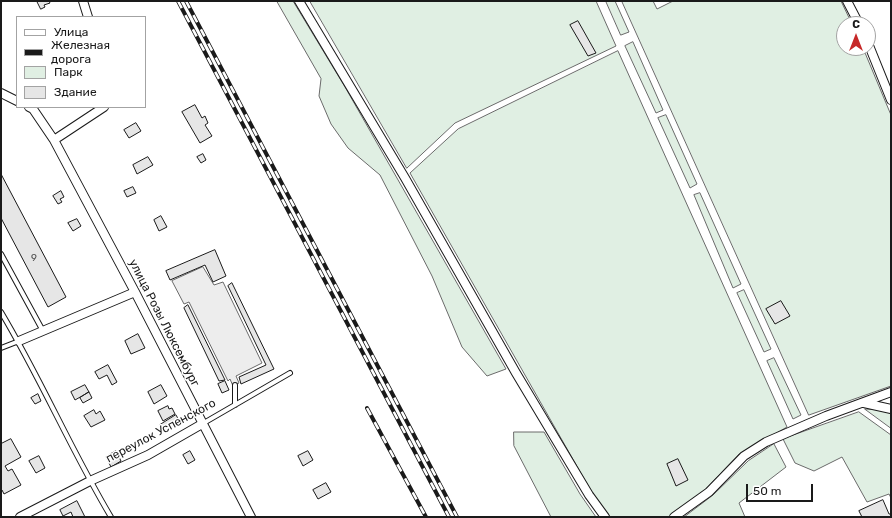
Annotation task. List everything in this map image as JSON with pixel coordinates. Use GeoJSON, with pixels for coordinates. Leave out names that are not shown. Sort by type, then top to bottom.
{"type":"FeatureCollection","features":[{"type":"Feature","properties":{"kind":"street"},"geometry":{"type":"LineString","coordinates":[[83,1],[88,16]]}},
{"type":"Feature","properties":{"kind":"street"},"geometry":{"type":"LineString","coordinates":[[299,1],[406,178],[516,373],[589,495],[605,517]]}},
{"type":"Feature","properties":{"kind":"street"},"geometry":{"type":"LineString","coordinates":[[847,1],[855,16]]}},
{"type":"Feature","properties":{"kind":"street"},"geometry":{"type":"LineString","coordinates":[[873,56],[891,100]]}},
{"type":"Feature","properties":{"kind":"street"},"geometry":{"type":"LineString","coordinates":[[1,92],[16,100]]}},
{"type":"Feature","properties":{"kind":"street","name":"улица Розы Люксембург"},"geometry":{"type":"LineString","coordinates":[[31,108],[54,140],[135,292],[251,517]]}},
{"type":"Feature","properties":{"kind":"street"},"geometry":{"type":"LineString","coordinates":[[54,140],[102,108]]}},
{"type":"Feature","properties":{"kind":"street"},"geometry":{"type":"LineString","coordinates":[[19,342],[135,292]]}},
{"type":"Feature","properties":{"kind":"street"},"geometry":{"type":"LineString","coordinates":[[674,517],[709,492],[744,456],[766,442],[826,416],[891,392]]}},
{"type":"Feature","properties":{"kind":"street"},"geometry":{"type":"LineString","coordinates":[[864,403],[891,408]]}},
{"type":"Feature","properties":{"kind":"street","name":"переулок Успенского"},"geometry":{"type":"LineString","coordinates":[[20,517],[90,481],[148,455],[202,424]]}},
{"type":"Feature","properties":{"kind":"lane"},"geometry":{"type":"LineString","coordinates":[[1,254],[43,331]]}},
{"type":"Feature","properties":{"kind":"lane"},"geometry":{"type":"LineString","coordinates":[[1,312],[19,342],[90,481],[111,517]]}},
{"type":"Feature","properties":{"kind":"lane"},"geometry":{"type":"LineString","coordinates":[[1,348],[19,342]]}},
{"type":"Feature","properties":{"kind":"lane","name":"переулок Успенского"},"geometry":{"type":"LineString","coordinates":[[202,424],[290,373]]}},
{"type":"Feature","properties":{"kind":"lane"},"geometry":{"type":"LineString","coordinates":[[235,385],[235,405]]}},
{"type":"Feature","properties":{"kind":"green space"},"geometry":{"type":"Polygon","coordinates":[[[277,1],[293,1],[345,87],[506,369],[487,376],[462,347],[432,276],[380,175],[348,148],[331,124],[319,96],[321,79],[277,1]]]}},
{"type":"Feature","properties":{"kind":"green space"},"geometry":{"type":"Polygon","coordinates":[[[310,1],[596,1],[616,46],[455,123],[407,168],[310,1]]]}},
{"type":"Feature","properties":{"kind":"green space"},"geometry":{"type":"Polygon","coordinates":[[[606,1],[615,1],[629,32],[621,35],[606,1]]]}},
{"type":"Feature","properties":{"kind":"green space"},"geometry":{"type":"Polygon","coordinates":[[[622,1],[653,1],[657,9],[673,1],[841,1],[848,16],[836,16],[836,56],[866,56],[891,115],[891,386],[809,415],[622,1]]]}},
{"type":"Feature","properties":{"kind":"green space"},"geometry":{"type":"Polygon","coordinates":[[[633,42],[663,110],[656,113],[625,46],[633,42]]]}},
{"type":"Feature","properties":{"kind":"green space"},"geometry":{"type":"Polygon","coordinates":[[[618,51],[787,427],[739,454],[703,492],[669,517],[610,517],[591,491],[410,173],[458,129],[618,51]]]}},
{"type":"Feature","properties":{"kind":"green space"},"geometry":{"type":"Polygon","coordinates":[[[666,115],[697,184],[690,188],[658,118],[666,115]]]}},
{"type":"Feature","properties":{"kind":"green space"},"geometry":{"type":"Polygon","coordinates":[[[700,193],[741,284],[733,288],[694,195],[700,193]]]}},
{"type":"Feature","properties":{"kind":"green space"},"geometry":{"type":"Polygon","coordinates":[[[744,290],[771,349],[764,352],[737,293],[744,290]]]}},
{"type":"Feature","properties":{"kind":"green space"},"geometry":{"type":"Polygon","coordinates":[[[774,358],[801,415],[793,419],[767,361],[774,358]]]}},
{"type":"Feature","properties":{"kind":"green space"},"geometry":{"type":"Polygon","coordinates":[[[865,409],[891,410],[891,428],[865,409]]]}},
{"type":"Feature","properties":{"kind":"green space"},"geometry":{"type":"Polygon","coordinates":[[[859,412],[891,435],[891,498],[889,494],[867,502],[842,457],[814,471],[795,463],[783,439],[859,412]]]}},
{"type":"Feature","properties":{"kind":"green space"},"geometry":{"type":"Polygon","coordinates":[[[514,432],[544,432],[580,494],[596,517],[551,517],[514,446],[514,432]]]}},
{"type":"Feature","properties":{"kind":"green space"},"geometry":{"type":"Polygon","coordinates":[[[774,444],[786,467],[739,503],[745,517],[684,517],[713,495],[748,461],[774,444]]]}},
{"type":"Feature","properties":{"kind":"shaded area"},"geometry":{"type":"Polygon","coordinates":[[[203,267],[214,285],[223,282],[262,363],[236,376],[239,383],[233,386],[230,379],[228,381],[189,302],[184,304],[172,281],[203,267]]]}},
{"type":"Feature","properties":{"kind":"building"},"geometry":{"type":"Polygon","coordinates":[[[37,1],[49,1],[50,3],[44,5],[45,7],[41,9],[37,1]]]}},
{"type":"Feature","properties":{"kind":"building"},"geometry":{"type":"Polygon","coordinates":[[[578,21],[596,53],[588,56],[570,25],[578,21]]]}},
{"type":"Feature","properties":{"kind":"building"},"geometry":{"type":"Polygon","coordinates":[[[195,105],[202,118],[205,116],[208,123],[205,125],[212,136],[200,143],[182,112],[195,105]]]}},
{"type":"Feature","properties":{"kind":"building"},"geometry":{"type":"Polygon","coordinates":[[[136,123],[141,131],[129,138],[124,130],[136,123]]]}},
{"type":"Feature","properties":{"kind":"building"},"geometry":{"type":"Polygon","coordinates":[[[203,154],[206,160],[201,163],[197,157],[203,154]]]}},
{"type":"Feature","properties":{"kind":"building"},"geometry":{"type":"Polygon","coordinates":[[[148,157],[153,165],[137,174],[133,165],[148,157]]]}},
{"type":"Feature","properties":{"kind":"building"},"geometry":{"type":"Polygon","coordinates":[[[1,174],[66,297],[48,307],[1,218],[1,174]]]}},
{"type":"Feature","properties":{"kind":"building"},"geometry":{"type":"Polygon","coordinates":[[[133,187],[136,193],[127,197],[124,191],[133,187]]]}},
{"type":"Feature","properties":{"kind":"building"},"geometry":{"type":"Polygon","coordinates":[[[61,191],[64,197],[60,199],[62,202],[58,204],[53,196],[61,191]]]}},
{"type":"Feature","properties":{"kind":"building"},"geometry":{"type":"Polygon","coordinates":[[[161,216],[167,227],[159,231],[154,220],[161,216]]]}},
{"type":"Feature","properties":{"kind":"building"},"geometry":{"type":"Polygon","coordinates":[[[77,219],[81,226],[73,231],[68,223],[77,219]]]}},
{"type":"Feature","properties":{"kind":"building"},"geometry":{"type":"Polygon","coordinates":[[[215,250],[226,276],[213,282],[205,265],[170,280],[166,271],[215,250]]]}},
{"type":"Feature","properties":{"kind":"building"},"geometry":{"type":"Polygon","coordinates":[[[232,283],[274,369],[241,384],[239,377],[266,365],[228,286],[232,283]]]}},
{"type":"Feature","properties":{"kind":"building"},"geometry":{"type":"Polygon","coordinates":[[[781,301],[790,316],[775,324],[766,309],[781,301]]]}},
{"type":"Feature","properties":{"kind":"building"},"geometry":{"type":"Polygon","coordinates":[[[188,305],[225,380],[219,381],[184,308],[188,305]]]}},
{"type":"Feature","properties":{"kind":"building"},"geometry":{"type":"Polygon","coordinates":[[[138,334],[145,348],[131,354],[125,341],[138,334]]]}},
{"type":"Feature","properties":{"kind":"building"},"geometry":{"type":"Polygon","coordinates":[[[108,365],[117,382],[112,385],[107,375],[99,379],[95,372],[108,365]]]}},
{"type":"Feature","properties":{"kind":"building"},"geometry":{"type":"Polygon","coordinates":[[[225,381],[229,390],[222,393],[218,384],[225,381]]]}},
{"type":"Feature","properties":{"kind":"building"},"geometry":{"type":"Polygon","coordinates":[[[85,385],[89,392],[75,400],[71,392],[85,385]]]}},
{"type":"Feature","properties":{"kind":"building"},"geometry":{"type":"Polygon","coordinates":[[[161,385],[167,396],[154,404],[148,392],[161,385]]]}},
{"type":"Feature","properties":{"kind":"building"},"geometry":{"type":"Polygon","coordinates":[[[89,392],[92,398],[83,403],[80,398],[89,392]]]}},
{"type":"Feature","properties":{"kind":"building"},"geometry":{"type":"Polygon","coordinates":[[[38,394],[41,401],[35,404],[31,398],[38,394]]]}},
{"type":"Feature","properties":{"kind":"building"},"geometry":{"type":"Polygon","coordinates":[[[168,406],[169,409],[172,408],[175,414],[163,421],[158,411],[168,406]]]}},
{"type":"Feature","properties":{"kind":"building"},"geometry":{"type":"Polygon","coordinates":[[[94,410],[96,414],[100,411],[105,420],[91,427],[84,416],[94,410]]]}},
{"type":"Feature","properties":{"kind":"building"},"geometry":{"type":"Polygon","coordinates":[[[176,415],[180,422],[165,432],[160,425],[176,415]]]}},
{"type":"Feature","properties":{"kind":"building"},"geometry":{"type":"Polygon","coordinates":[[[11,439],[21,457],[5,466],[8,471],[12,469],[21,485],[4,494],[2,490],[1,491],[1,444],[11,439]]]}},
{"type":"Feature","properties":{"kind":"building"},"geometry":{"type":"Polygon","coordinates":[[[116,451],[121,461],[111,467],[106,457],[116,451]]]}},
{"type":"Feature","properties":{"kind":"building"},"geometry":{"type":"Polygon","coordinates":[[[190,451],[195,460],[188,464],[183,455],[190,451]]]}},
{"type":"Feature","properties":{"kind":"building"},"geometry":{"type":"Polygon","coordinates":[[[308,451],[313,460],[303,466],[298,456],[308,451]]]}},
{"type":"Feature","properties":{"kind":"building"},"geometry":{"type":"Polygon","coordinates":[[[39,456],[45,468],[36,473],[29,461],[39,456]]]}},
{"type":"Feature","properties":{"kind":"building"},"geometry":{"type":"Polygon","coordinates":[[[678,459],[688,480],[676,486],[667,464],[678,459]]]}},
{"type":"Feature","properties":{"kind":"building"},"geometry":{"type":"Polygon","coordinates":[[[326,483],[331,492],[318,499],[313,490],[326,483]]]}},
{"type":"Feature","properties":{"kind":"building"},"geometry":{"type":"Polygon","coordinates":[[[883,500],[889,514],[891,514],[891,517],[862,517],[859,511],[883,500]]]}},
{"type":"Feature","properties":{"kind":"building"},"geometry":{"type":"Polygon","coordinates":[[[77,501],[85,517],[73,517],[71,512],[63,516],[60,510],[77,501]]]}},
{"type":"Feature","properties":{"kind":"railway"},"geometry":{"type":"LineString","coordinates":[[178,1],[449,517]]}},
{"type":"Feature","properties":{"kind":"railway"},"geometry":{"type":"LineString","coordinates":[[186,1],[457,517]]}},
{"type":"Feature","properties":{"kind":"railway"},"geometry":{"type":"LineString","coordinates":[[367,408],[426,517]]}}]}
